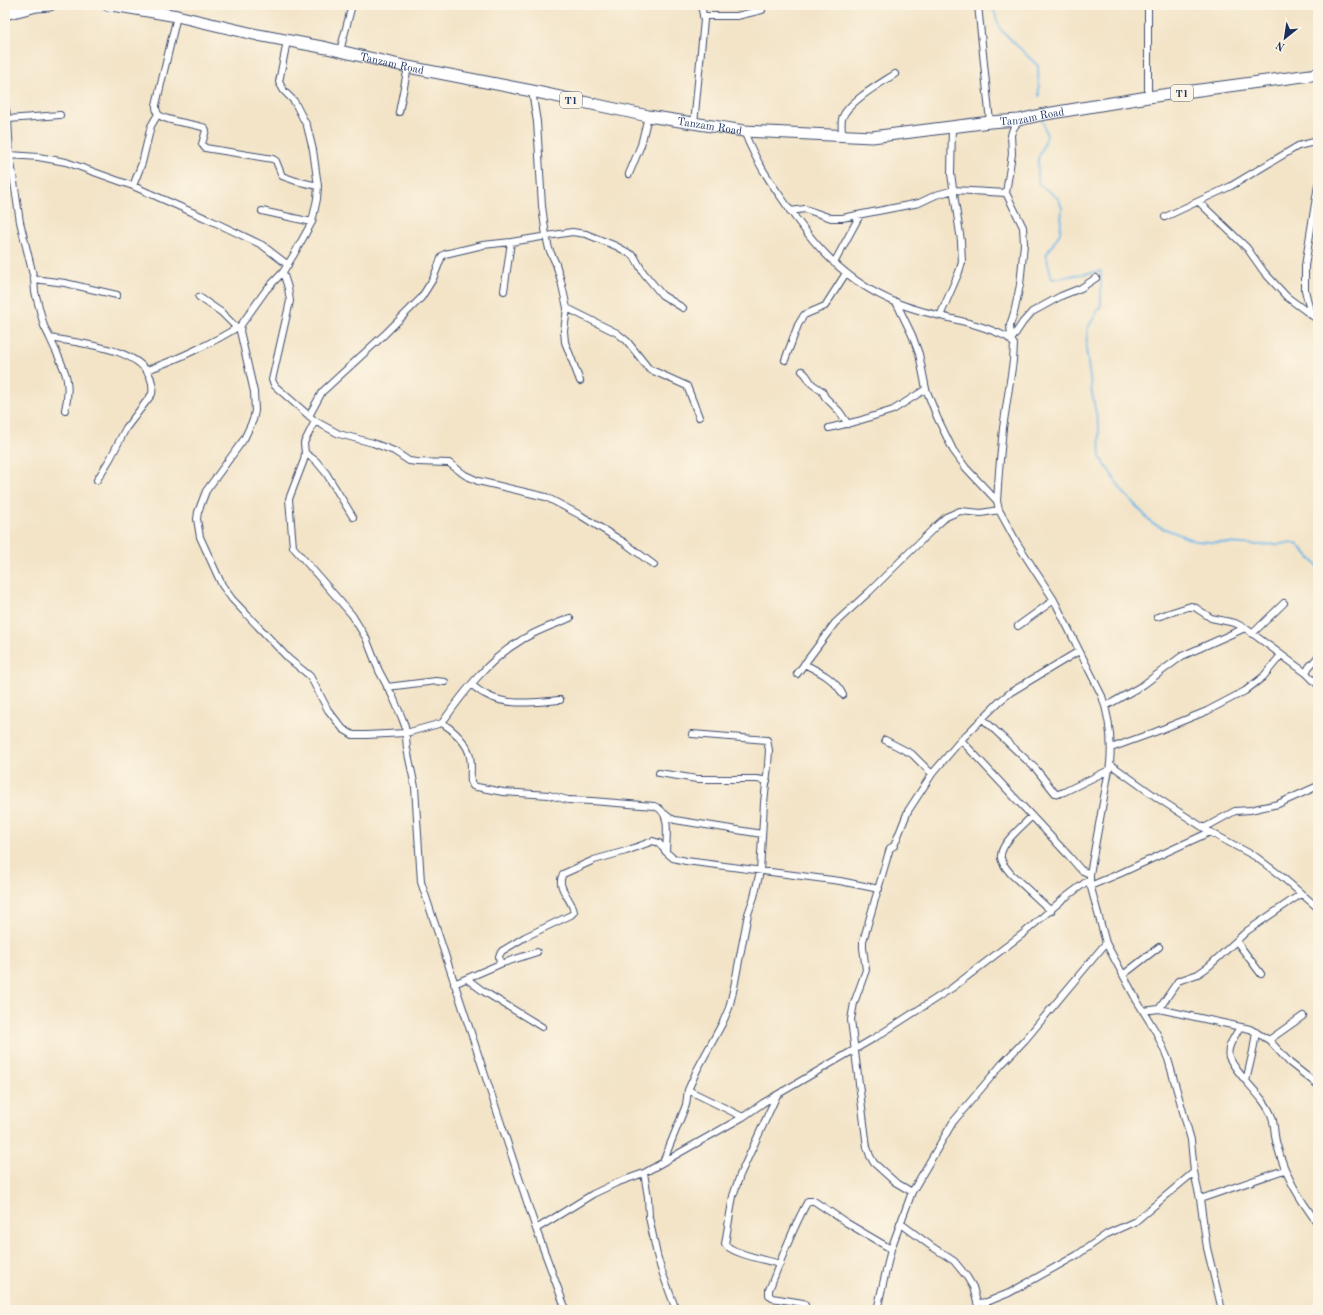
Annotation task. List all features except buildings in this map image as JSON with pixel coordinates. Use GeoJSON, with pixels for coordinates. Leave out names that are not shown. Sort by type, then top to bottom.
{"type":"FeatureCollection","features":[{"type":"Feature","properties":{"kind":"highway"},"geometry":{"type":"LineString","coordinates":[[5,14],[38,6],[50,5]]}},
{"type":"Feature","properties":{"kind":"highway","name":"Tanzam Road"},"geometry":{"type":"LineString","coordinates":[[108,5],[177,16],[408,67],[532,91],[648,116],[744,131],[872,136],[1019,120],[1043,114],[1148,97],[1318,74]]}},
{"type":"Feature","properties":{"kind":"street"},"geometry":{"type":"LineString","coordinates":[[340,51],[352,5]]}},
{"type":"Feature","properties":{"kind":"street"},"geometry":{"type":"LineString","coordinates":[[694,124],[703,16],[701,5]]}},
{"type":"Feature","properties":{"kind":"street"},"geometry":{"type":"LineString","coordinates":[[978,5],[990,122]]}},
{"type":"Feature","properties":{"kind":"street"},"geometry":{"type":"LineString","coordinates":[[1148,5],[1148,97]]}},
{"type":"Feature","properties":{"kind":"street"},"geometry":{"type":"LineString","coordinates":[[703,16],[737,16],[762,10]]}},
{"type":"Feature","properties":{"kind":"street"},"geometry":{"type":"LineString","coordinates":[[177,16],[156,105],[156,111],[158,114],[164,118],[205,128],[206,130],[202,144],[205,148],[273,159],[276,161],[282,176],[318,186]]}},
{"type":"Feature","properties":{"kind":"street"},"geometry":{"type":"LineString","coordinates":[[147,370],[160,366],[187,353],[238,326],[288,265],[312,222],[318,186],[313,150],[307,126],[294,101],[284,91],[279,82],[287,41]]}},
{"type":"Feature","properties":{"kind":"street"},"geometry":{"type":"LineString","coordinates":[[399,112],[408,67]]}},
{"type":"Feature","properties":{"kind":"street"},"geometry":{"type":"LineString","coordinates":[[842,135],[842,120],[849,107],[895,74]]}},
{"type":"Feature","properties":{"kind":"street"},"geometry":{"type":"LineString","coordinates":[[532,91],[537,122],[542,206],[546,236],[549,249],[556,264],[561,281],[567,308],[564,337],[573,366],[580,381]]}},
{"type":"Feature","properties":{"kind":"street"},"geometry":{"type":"LineString","coordinates":[[5,106],[8,119],[10,155],[20,222],[34,279],[35,292],[44,326],[67,377],[68,396],[65,410]]}},
{"type":"Feature","properties":{"kind":"street"},"geometry":{"type":"LineString","coordinates":[[133,186],[142,163],[151,126],[158,114]]}},
{"type":"Feature","properties":{"kind":"street"},"geometry":{"type":"LineString","coordinates":[[8,119],[60,116]]}},
{"type":"Feature","properties":{"kind":"street"},"geometry":{"type":"LineString","coordinates":[[629,174],[641,145],[648,116]]}},
{"type":"Feature","properties":{"kind":"street"},"geometry":{"type":"LineString","coordinates":[[1011,340],[1010,325],[1020,285],[1024,244],[1023,227],[1006,193],[1012,154],[1011,135],[1019,120]]}},
{"type":"Feature","properties":{"kind":"street"},"geometry":{"type":"LineString","coordinates":[[940,316],[962,262],[961,241],[951,174],[952,127]]}},
{"type":"Feature","properties":{"kind":"street"},"geometry":{"type":"LineString","coordinates":[[744,131],[751,149],[772,185],[790,211],[810,238],[846,274],[870,290],[896,302],[1006,336],[1014,344],[1013,361],[1003,428],[997,501],[999,510],[1017,543],[1054,600],[1106,706],[1111,748],[1090,880],[1106,943],[1156,1032],[1168,1059],[1191,1140],[1194,1172],[1200,1199],[1207,1248],[1222,1310]]}},
{"type":"Feature","properties":{"kind":"street"},"geometry":{"type":"LineString","coordinates":[[1165,218],[1231,186],[1298,146],[1318,141]]}},
{"type":"Feature","properties":{"kind":"street"},"geometry":{"type":"LineString","coordinates":[[10,155],[38,157],[66,162],[133,186],[212,221],[262,246],[288,265]]}},
{"type":"Feature","properties":{"kind":"street"},"geometry":{"type":"LineString","coordinates":[[1311,315],[1305,290],[1304,266],[1318,186]]}},
{"type":"Feature","properties":{"kind":"street"},"geometry":{"type":"LineString","coordinates":[[790,211],[805,209],[831,218],[842,218],[919,203],[954,190],[1006,193]]}},
{"type":"Feature","properties":{"kind":"street"},"geometry":{"type":"LineString","coordinates":[[1199,202],[1247,248],[1264,272],[1287,297],[1318,320]]}},
{"type":"Feature","properties":{"kind":"street"},"geometry":{"type":"LineString","coordinates":[[262,211],[312,222]]}},
{"type":"Feature","properties":{"kind":"street"},"geometry":{"type":"LineString","coordinates":[[834,263],[860,215]]}},
{"type":"Feature","properties":{"kind":"street"},"geometry":{"type":"LineString","coordinates":[[309,416],[322,392],[385,334],[421,298],[433,279],[442,256],[445,254],[483,245],[546,236],[577,232],[586,234],[616,246],[634,256],[643,272],[662,295],[683,308]]}},
{"type":"Feature","properties":{"kind":"street"},"geometry":{"type":"LineString","coordinates":[[504,291],[511,242]]}},
{"type":"Feature","properties":{"kind":"street"},"geometry":{"type":"LineString","coordinates":[[283,272],[290,301],[272,380],[275,386],[315,421],[339,434],[373,443],[394,451],[409,461],[449,463],[465,475],[478,481],[546,497],[586,519],[626,544],[654,565]]}},
{"type":"Feature","properties":{"kind":"street"},"geometry":{"type":"LineString","coordinates":[[785,360],[798,325],[804,315],[825,306],[846,274]]}},
{"type":"Feature","properties":{"kind":"street"},"geometry":{"type":"LineString","coordinates":[[1011,340],[1032,312],[1061,296],[1081,288],[1096,278]]}},
{"type":"Feature","properties":{"kind":"street"},"geometry":{"type":"LineString","coordinates":[[34,279],[65,283],[117,294]]}},
{"type":"Feature","properties":{"kind":"street"},"geometry":{"type":"LineString","coordinates":[[199,297],[238,326],[254,392],[255,411],[253,420],[244,439],[206,491],[197,519],[200,537],[226,592],[289,658],[307,673],[328,710],[343,729],[353,735],[406,733],[442,722],[486,667],[506,650],[526,638],[570,618]]}},
{"type":"Feature","properties":{"kind":"street"},"geometry":{"type":"LineString","coordinates":[[896,302],[912,335],[919,354],[926,389],[937,417],[959,460],[997,501]]}},
{"type":"Feature","properties":{"kind":"street"},"geometry":{"type":"LineString","coordinates":[[567,308],[617,333],[630,345],[649,369],[687,386],[699,417]]}},
{"type":"Feature","properties":{"kind":"street"},"geometry":{"type":"LineString","coordinates":[[50,338],[89,344],[122,353],[136,360],[147,370],[152,394],[126,428],[97,480]]}},
{"type":"Feature","properties":{"kind":"street"},"geometry":{"type":"LineString","coordinates":[[802,371],[812,384],[822,391],[825,397],[839,411],[848,424]]}},
{"type":"Feature","properties":{"kind":"street"},"geometry":{"type":"LineString","coordinates":[[829,428],[848,424],[893,410],[926,389]]}},
{"type":"Feature","properties":{"kind":"street"},"geometry":{"type":"LineString","coordinates":[[315,421],[304,444],[305,453],[289,499],[293,547],[352,615],[366,638],[379,671],[402,718],[415,787],[421,882],[454,984],[498,1110],[536,1229],[566,1310]]}},
{"type":"Feature","properties":{"kind":"street"},"geometry":{"type":"LineString","coordinates":[[305,453],[316,461],[326,473],[353,517]]}},
{"type":"Feature","properties":{"kind":"street"},"geometry":{"type":"LineString","coordinates":[[796,674],[835,623],[870,592],[934,527],[946,517],[960,511],[981,514],[999,510]]}},
{"type":"Feature","properties":{"kind":"street"},"geometry":{"type":"LineString","coordinates":[[1018,626],[1054,600]]}},
{"type":"Feature","properties":{"kind":"street"},"geometry":{"type":"LineString","coordinates":[[1252,634],[1284,603]]}},
{"type":"Feature","properties":{"kind":"street"},"geometry":{"type":"LineString","coordinates":[[1157,617],[1191,606],[1211,618],[1235,623],[1245,628],[1306,673],[1318,685]]}},
{"type":"Feature","properties":{"kind":"street"},"geometry":{"type":"LineString","coordinates":[[1106,706],[1143,685],[1182,656],[1245,628]]}},
{"type":"Feature","properties":{"kind":"street"},"geometry":{"type":"LineString","coordinates":[[912,1192],[895,1182],[874,1163],[870,1156],[863,1124],[861,1091],[852,1014],[866,970],[863,948],[864,941],[890,848],[894,846],[908,810],[932,774],[961,740],[1011,692],[1080,651]]}},
{"type":"Feature","properties":{"kind":"street"},"geometry":{"type":"LineString","coordinates":[[1111,748],[1207,712],[1245,691],[1263,677],[1281,655]]}},
{"type":"Feature","properties":{"kind":"street"},"geometry":{"type":"LineString","coordinates":[[1306,673],[1318,657]]}},
{"type":"Feature","properties":{"kind":"street"},"geometry":{"type":"LineString","coordinates":[[804,664],[830,678],[843,695]]}},
{"type":"Feature","properties":{"kind":"street"},"geometry":{"type":"LineString","coordinates":[[387,687],[436,680],[445,682]]}},
{"type":"Feature","properties":{"kind":"street"},"geometry":{"type":"LineString","coordinates":[[472,685],[485,694],[505,701],[532,702],[560,700]]}},
{"type":"Feature","properties":{"kind":"street"},"geometry":{"type":"LineString","coordinates":[[983,719],[1036,768],[1055,793],[1058,794],[1064,792],[1109,767]]}},
{"type":"Feature","properties":{"kind":"street"},"geometry":{"type":"LineString","coordinates":[[442,722],[456,733],[466,747],[470,756],[473,786],[503,792],[549,796],[568,800],[654,806],[660,808],[665,814],[674,820],[762,834]]}},
{"type":"Feature","properties":{"kind":"street"},"geometry":{"type":"LineString","coordinates":[[663,1162],[686,1105],[688,1090],[729,1008],[748,914],[754,897],[760,871],[769,757],[767,740],[692,734]]}},
{"type":"Feature","properties":{"kind":"street"},"geometry":{"type":"LineString","coordinates":[[885,740],[912,754],[932,774]]}},
{"type":"Feature","properties":{"kind":"street"},"geometry":{"type":"LineString","coordinates":[[961,740],[1090,880]]}},
{"type":"Feature","properties":{"kind":"street"},"geometry":{"type":"LineString","coordinates":[[1109,767],[1207,830],[1256,857],[1318,907]]}},
{"type":"Feature","properties":{"kind":"street"},"geometry":{"type":"LineString","coordinates":[[659,773],[697,779],[767,781]]}},
{"type":"Feature","properties":{"kind":"street"},"geometry":{"type":"LineString","coordinates":[[536,1229],[593,1194],[616,1183],[644,1173],[743,1117],[952,988],[1024,933],[1062,900],[1090,880],[1121,873],[1207,830],[1235,811],[1250,810],[1278,804],[1318,786]]}},
{"type":"Feature","properties":{"kind":"street"},"geometry":{"type":"LineString","coordinates":[[665,814],[666,852]]}},
{"type":"Feature","properties":{"kind":"street"},"geometry":{"type":"LineString","coordinates":[[1032,816],[1005,844],[1001,853],[1001,859],[1011,874],[1051,911]]}},
{"type":"Feature","properties":{"kind":"street"},"geometry":{"type":"LineString","coordinates":[[500,964],[499,956],[502,951],[525,937],[571,915],[574,912],[561,885],[563,874],[594,860],[626,851],[653,840],[659,843],[673,858],[686,861],[840,881],[879,889]]}},
{"type":"Feature","properties":{"kind":"street"},"geometry":{"type":"LineString","coordinates":[[1159,1009],[1178,981],[1198,974],[1237,942],[1247,931],[1301,894]]}},
{"type":"Feature","properties":{"kind":"street"},"geometry":{"type":"LineString","coordinates":[[1237,942],[1261,974]]}},
{"type":"Feature","properties":{"kind":"street"},"geometry":{"type":"LineString","coordinates":[[877,1310],[891,1248],[912,1192],[953,1122],[1002,1064],[1050,1011],[1106,943]]}},
{"type":"Feature","properties":{"kind":"street"},"geometry":{"type":"LineString","coordinates":[[1123,975],[1159,947]]}},
{"type":"Feature","properties":{"kind":"street"},"geometry":{"type":"LineString","coordinates":[[454,984],[500,964],[537,952]]}},
{"type":"Feature","properties":{"kind":"street"},"geometry":{"type":"LineString","coordinates":[[466,979],[503,1004],[542,1027]]}},
{"type":"Feature","properties":{"kind":"street"},"geometry":{"type":"LineString","coordinates":[[1143,1011],[1159,1009],[1256,1032],[1270,1040],[1290,1064],[1318,1085]]}},
{"type":"Feature","properties":{"kind":"street"},"geometry":{"type":"LineString","coordinates":[[1270,1040],[1302,1016]]}},
{"type":"Feature","properties":{"kind":"street"},"geometry":{"type":"LineString","coordinates":[[1240,1027],[1229,1048],[1228,1053],[1231,1061],[1267,1108],[1272,1117],[1276,1143],[1284,1170],[1301,1200],[1318,1224]]}},
{"type":"Feature","properties":{"kind":"street"},"geometry":{"type":"LineString","coordinates":[[1246,1081],[1256,1032]]}},
{"type":"Feature","properties":{"kind":"street"},"geometry":{"type":"LineString","coordinates":[[688,1090],[743,1117]]}},
{"type":"Feature","properties":{"kind":"street"},"geometry":{"type":"LineString","coordinates":[[777,1095],[740,1176],[733,1196],[725,1244],[728,1248],[738,1252],[780,1264]]}},
{"type":"Feature","properties":{"kind":"street"},"geometry":{"type":"LineString","coordinates":[[1200,1199],[1284,1170]]}},
{"type":"Feature","properties":{"kind":"street"},"geometry":{"type":"LineString","coordinates":[[978,1303],[987,1302],[1009,1293],[1077,1255],[1107,1234],[1136,1221],[1194,1172]]}},
{"type":"Feature","properties":{"kind":"street"},"geometry":{"type":"LineString","coordinates":[[644,1173],[648,1197],[649,1217],[657,1255],[676,1310]]}},
{"type":"Feature","properties":{"kind":"street"},"geometry":{"type":"LineString","coordinates":[[806,1310],[805,1305],[802,1303],[772,1298],[769,1295],[769,1290],[799,1218],[808,1201],[814,1201],[852,1226],[891,1248]]}},
{"type":"Feature","properties":{"kind":"street"},"geometry":{"type":"LineString","coordinates":[[900,1223],[954,1261],[973,1287],[979,1310]]}},
{"type":"Feature","properties":{"kind":"waterway"},"geometry":{"type":"LineString","coordinates":[[992,5],[1000,29],[1038,66],[1039,96]]}},
{"type":"Feature","properties":{"kind":"waterway"},"geometry":{"type":"LineString","coordinates":[[1042,119],[1047,136],[1038,159],[1038,183],[1059,199],[1062,209],[1060,233],[1046,255],[1052,279],[1101,271],[1101,305],[1088,328],[1086,348],[1092,393],[1099,429],[1100,457],[1123,492],[1153,524],[1195,541],[1258,545],[1297,543],[1318,567]]}}]}
